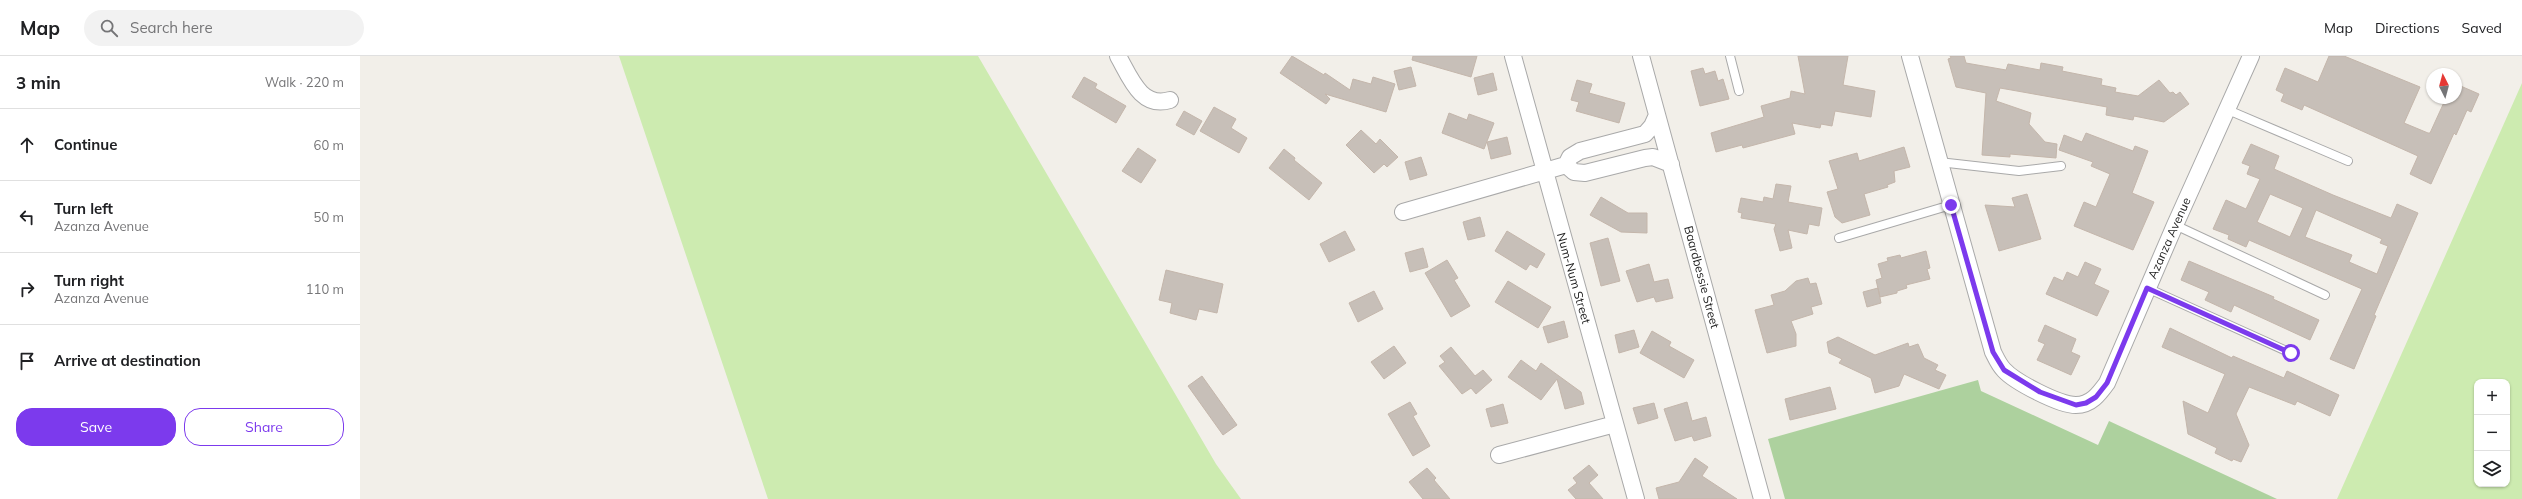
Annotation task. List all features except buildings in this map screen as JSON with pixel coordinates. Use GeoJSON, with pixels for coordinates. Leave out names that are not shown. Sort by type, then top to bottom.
{"type":"FeatureCollection","features":[{"type":"Feature","properties":{"kind":"street"},"geometry":{"type":"LineString","coordinates":[[1118,56],[1142,96],[1151,101],[1170,100]]}},
{"type":"Feature","properties":{"kind":"street","name":"Num-Num Street"},"geometry":{"type":"LineString","coordinates":[[1513,56],[1636,499]]}},
{"type":"Feature","properties":{"kind":"street","name":"Baardbessie Street"},"geometry":{"type":"LineString","coordinates":[[1641,56],[1762,499]]}},
{"type":"Feature","properties":{"kind":"street","name":"Azanza Avenue"},"geometry":{"type":"LineString","coordinates":[[1910,56],[1993,352],[2004,370],[2040,392],[2076,405],[2096,397],[2107,383],[2174,225],[2252,56]]}},
{"type":"Feature","properties":{"kind":"street"},"geometry":{"type":"LineString","coordinates":[[1403,212],[1566,165],[1570,157],[1580,151],[1645,134],[1652,126],[1657,115]]}},
{"type":"Feature","properties":{"kind":"street"},"geometry":{"type":"LineString","coordinates":[[1566,165],[1574,172],[1585,173],[1649,157],[1663,159],[1671,164]]}},
{"type":"Feature","properties":{"kind":"street"},"geometry":{"type":"LineString","coordinates":[[1499,455],[1615,424]]}},
{"type":"Feature","properties":{"kind":"lane"},"geometry":{"type":"LineString","coordinates":[[1730,56],[1740,91]]}},
{"type":"Feature","properties":{"kind":"lane"},"geometry":{"type":"LineString","coordinates":[[2228,110],[2348,161]]}},
{"type":"Feature","properties":{"kind":"lane"},"geometry":{"type":"LineString","coordinates":[[1939,162],[2019,170],[2061,166]]}},
{"type":"Feature","properties":{"kind":"lane"},"geometry":{"type":"LineString","coordinates":[[1839,238],[1951,205]]}},
{"type":"Feature","properties":{"kind":"lane"},"geometry":{"type":"LineString","coordinates":[[2174,225],[2325,296]]}},
{"type":"Feature","properties":{"kind":"lane"},"geometry":{"type":"LineString","coordinates":[[2147,288],[2291,353]]}},
{"type":"Feature","properties":{"kind":"green space"},"geometry":{"type":"Polygon","coordinates":[[[619,56],[978,56],[1216,464],[1241,499],[768,499],[619,56]]]}},
{"type":"Feature","properties":{"kind":"green space"},"geometry":{"type":"Polygon","coordinates":[[[2522,83],[2522,499],[2337,499],[2522,83]]]}},
{"type":"Feature","properties":{"kind":"green space"},"geometry":{"type":"Polygon","coordinates":[[[1978,380],[1981,391],[2098,445],[2109,421],[2277,499],[1785,499],[1768,439],[1978,380]]]}},
{"type":"Feature","properties":{"kind":"route"},"geometry":{"type":"LineString","coordinates":[[1951,205],[1993,352],[2004,370],[2040,392],[2076,405],[2086,403],[2096,397],[2107,383],[2147,288],[2291,353]]}}]}
